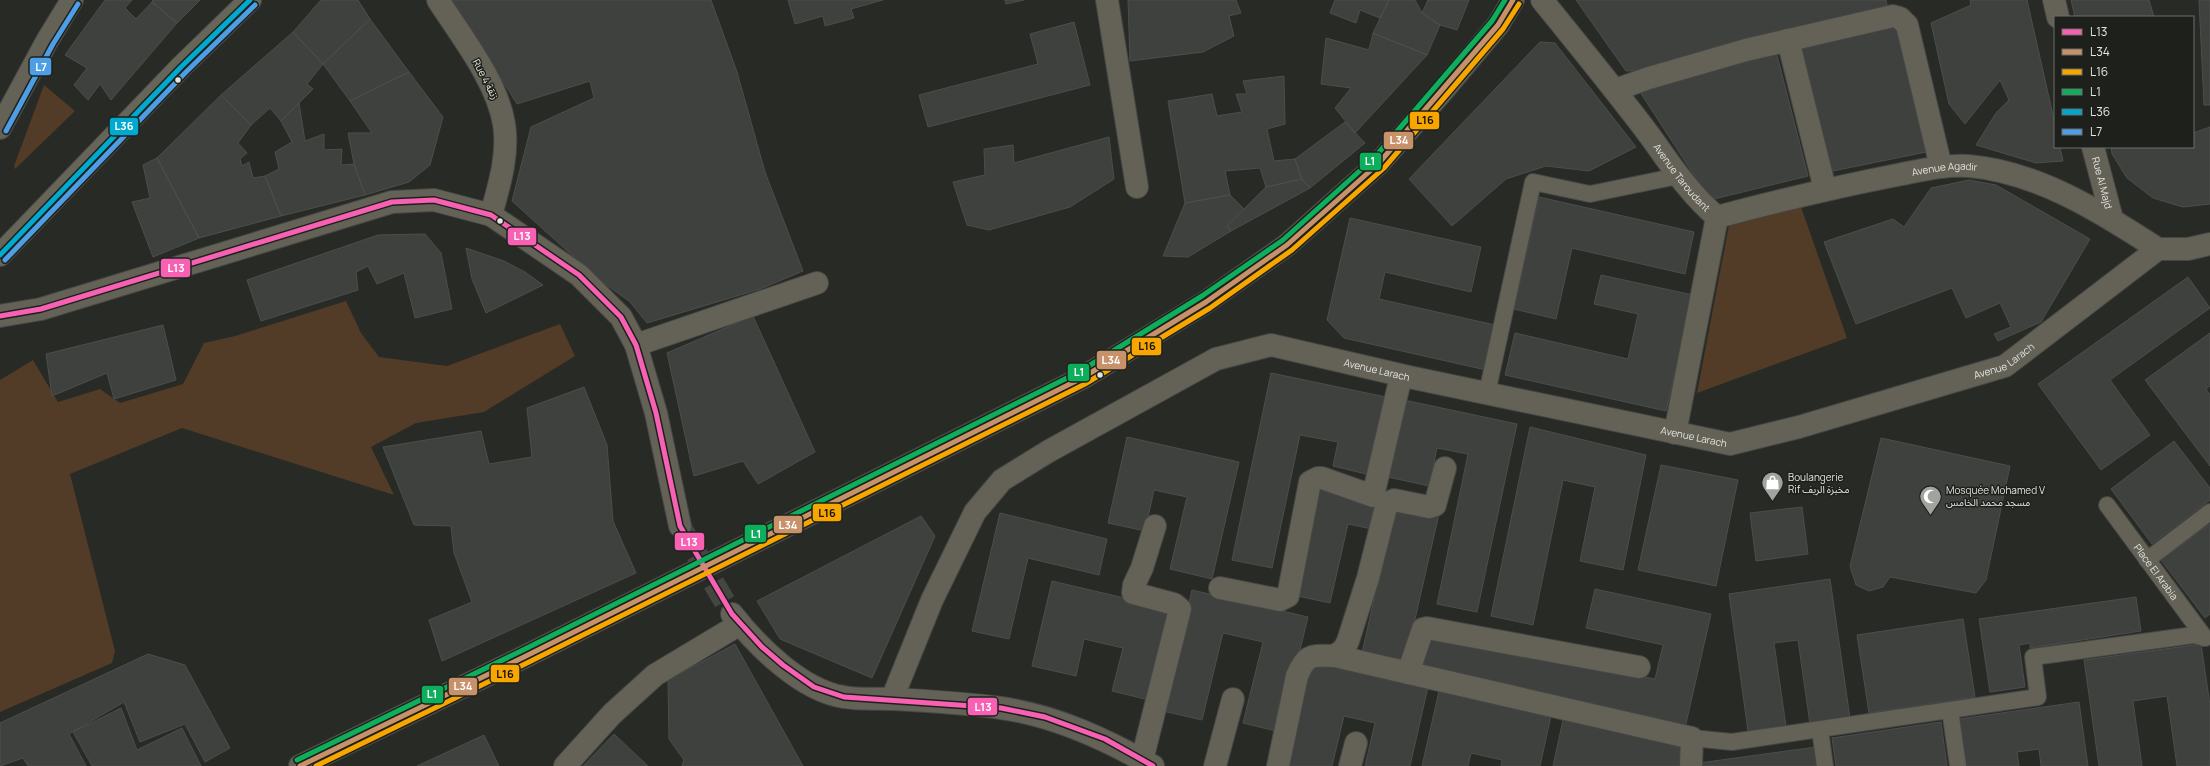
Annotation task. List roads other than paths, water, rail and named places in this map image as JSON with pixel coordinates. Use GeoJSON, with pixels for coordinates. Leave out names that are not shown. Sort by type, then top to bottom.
{"type":"FeatureCollection","features":[{"type":"Feature","properties":{"kind":"main road"},"geometry":{"type":"LineString","coordinates":[[0,256],[181,67],[250,0]]}},
{"type":"Feature","properties":{"kind":"street"},"geometry":{"type":"LineString","coordinates":[[0,128],[47,41],[72,0]]}},
{"type":"Feature","properties":{"kind":"street","name":"Rue 4 زنقة"},"geometry":{"type":"LineString","coordinates":[[438,0],[480,66],[497,99],[504,125],[501,176],[491,215]]}},
{"type":"Feature","properties":{"kind":"street"},"geometry":{"type":"LineString","coordinates":[[1107,0],[1136,187]]}},
{"type":"Feature","properties":{"kind":"street"},"geometry":{"type":"LineString","coordinates":[[300,766],[524,657],[1082,378],[1206,302],[1286,245],[1379,163],[1441,93],[1498,24],[1513,0]]}},
{"type":"Feature","properties":{"kind":"street","name":"Avenue Taroudant"},"geometry":{"type":"LineString","coordinates":[[1542,0],[1615,90],[1697,201],[1717,217],[1674,433]]}},
{"type":"Feature","properties":{"kind":"street"},"geometry":{"type":"LineString","coordinates":[[2054,0],[2058,16]]}},
{"type":"Feature","properties":{"kind":"street"},"geometry":{"type":"LineString","coordinates":[[1615,90],[1739,52],[1893,16],[1900,18],[1907,25],[1940,167]]}},
{"type":"Feature","properties":{"kind":"street"},"geometry":{"type":"LineString","coordinates":[[1788,40],[1825,189]]}},
{"type":"Feature","properties":{"kind":"street","name":"Rue Al Majd"},"geometry":{"type":"LineString","coordinates":[[2093,148],[2112,220]]}},
{"type":"Feature","properties":{"kind":"street","name":"Avenue Agadir"},"geometry":{"type":"LineString","coordinates":[[1717,217],[1825,189],[1940,167],[1967,166],[2001,171],[2047,186],[2112,220],[2158,248]]}},
{"type":"Feature","properties":{"kind":"street"},"geometry":{"type":"LineString","coordinates":[[0,316],[41,309],[392,202],[434,200],[491,215],[579,275],[620,317],[636,344],[656,413],[680,526]]}},
{"type":"Feature","properties":{"kind":"street"},"geometry":{"type":"LineString","coordinates":[[2158,248],[2188,249],[2210,244]]}},
{"type":"Feature","properties":{"kind":"street","name":"Avenue Larach"},"geometry":{"type":"LineString","coordinates":[[892,698],[932,600],[975,512],[1002,480],[1148,396],[1216,359],[1271,345],[1401,376],[1730,444],[1799,427],[2005,366],[2158,248]]}},
{"type":"Feature","properties":{"kind":"street"},"geometry":{"type":"LineString","coordinates":[[636,344],[817,283]]}},
{"type":"Feature","properties":{"kind":"street"},"geometry":{"type":"LineString","coordinates":[[1335,656],[1344,649],[1348,641],[1368,578],[1386,507],[1382,498],[1401,376]]}},
{"type":"Feature","properties":{"kind":"street"},"geometry":{"type":"LineString","coordinates":[[1220,588],[1280,600],[1288,596],[1302,517],[1310,482],[1313,479],[1322,478],[1382,498],[1429,507],[1435,506],[1445,468]]}},
{"type":"Feature","properties":{"kind":"street"},"geometry":{"type":"LineString","coordinates":[[565,766],[612,714],[654,675],[736,619],[783,665],[814,687],[844,697],[892,698],[1001,708],[1045,717],[1105,739],[1147,763],[1180,609],[1174,604],[1133,593],[1134,585],[1142,568],[1155,526]]}},
{"type":"Feature","properties":{"kind":"street"},"geometry":{"type":"LineString","coordinates":[[1408,673],[1423,629],[1428,628],[1639,667]]}},
{"type":"Feature","properties":{"kind":"street"},"geometry":{"type":"LineString","coordinates":[[1278,766],[1297,676],[1307,658],[1312,656],[1335,656],[1692,738],[1691,766]]}},
{"type":"Feature","properties":{"kind":"street"},"geometry":{"type":"LineString","coordinates":[[1215,766],[1233,699]]}},
{"type":"Feature","properties":{"kind":"street"},"geometry":{"type":"LineString","coordinates":[[1350,766],[1356,743]]}},
{"type":"Feature","properties":{"kind":"lane"},"geometry":{"type":"LineString","coordinates":[[1486,394],[1533,182],[1590,194],[1678,176]]}},
{"type":"Feature","properties":{"kind":"lane","name":"Place El Arabia"},"geometry":{"type":"LineString","coordinates":[[2107,505],[2147,560],[2208,636]]}},
{"type":"Feature","properties":{"kind":"lane"},"geometry":{"type":"LineString","coordinates":[[2147,560],[2210,512]]}},
{"type":"Feature","properties":{"kind":"lane"},"geometry":{"type":"LineString","coordinates":[[1692,738],[1732,742],[2038,697],[2033,657],[2194,635],[2208,636]]}},
{"type":"Feature","properties":{"kind":"lane"},"geometry":{"type":"LineString","coordinates":[[1950,710],[1958,766]]}},
{"type":"Feature","properties":{"kind":"lane"},"geometry":{"type":"LineString","coordinates":[[1820,730],[1825,766]]}},
{"type":"Feature","properties":{"kind":"tunnel"},"geometry":{"type":"LineString","coordinates":[[680,526],[732,614]]}},
{"type":"Feature","properties":{"kind":"place","name":"Boulangerie Rif مخبزة الريف"},"geometry":{"type":"Point","coordinates":[1773,502]}},
{"type":"Feature","properties":{"kind":"place","name":"Mosquée Mohamed V مسجد محمد الخامس"},"geometry":{"type":"Point","coordinates":[1931,516]}}]}
